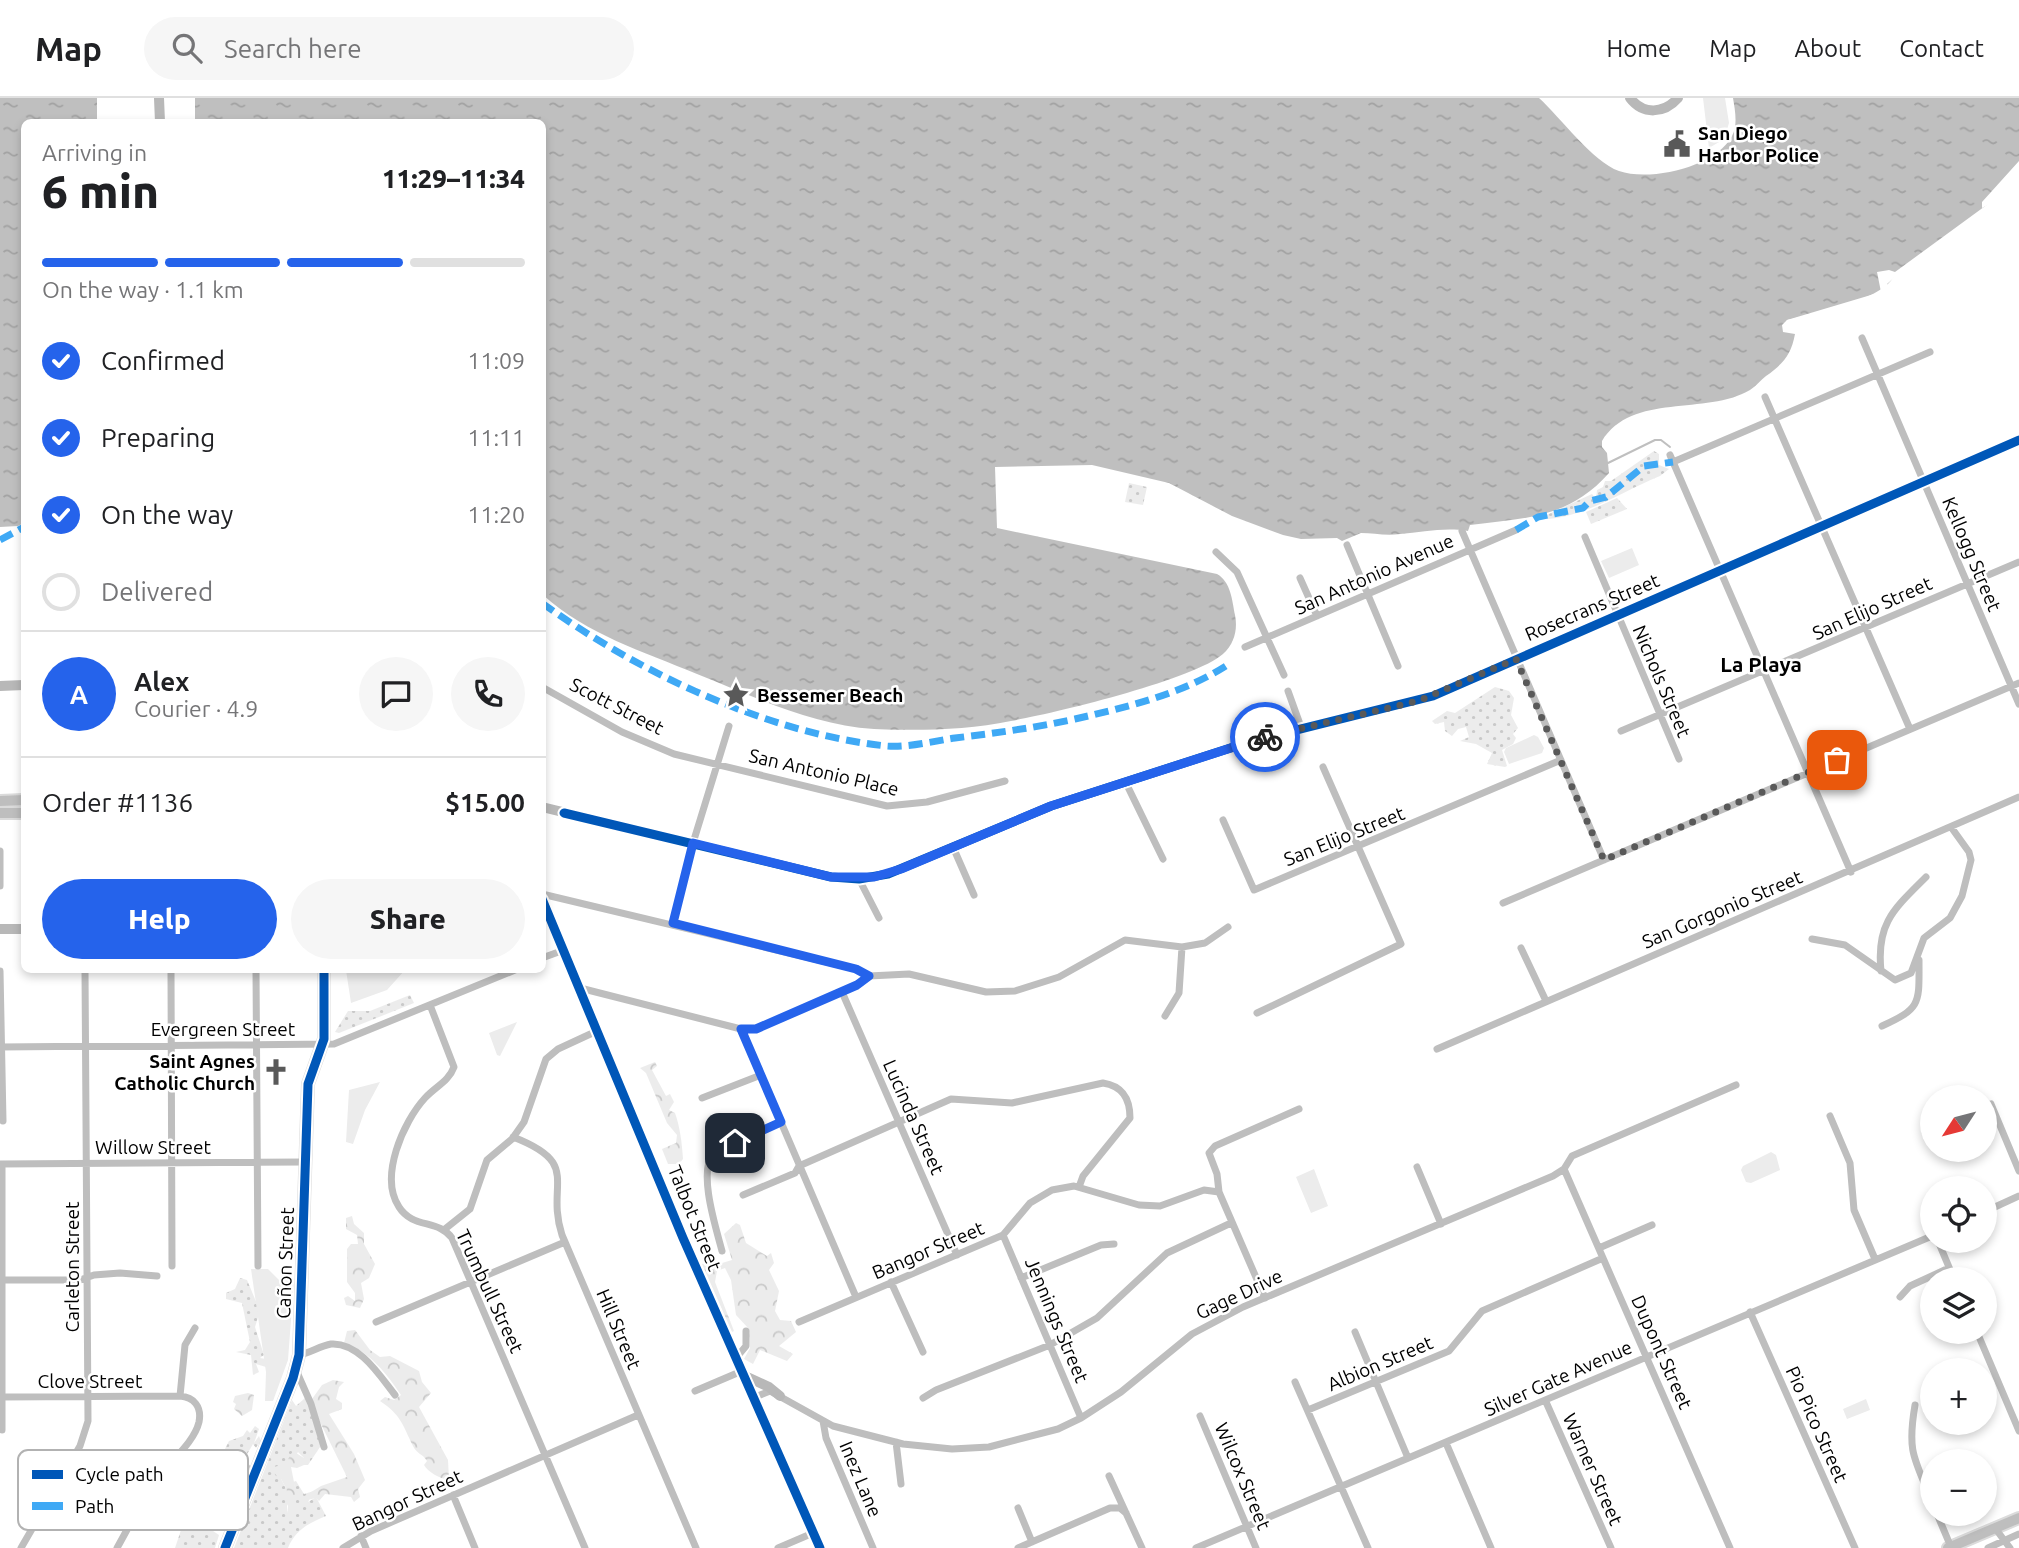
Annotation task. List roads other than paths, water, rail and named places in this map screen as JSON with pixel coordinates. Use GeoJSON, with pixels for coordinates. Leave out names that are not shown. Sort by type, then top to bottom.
{"type":"FeatureCollection","features":[{"type":"Feature","properties":{"kind":"main road"},"geometry":{"type":"LineString","coordinates":[[0,801],[21,800]]}},
{"type":"Feature","properties":{"kind":"main road"},"geometry":{"type":"LineString","coordinates":[[0,813],[21,813]]}},
{"type":"Feature","properties":{"kind":"main road","name":"Cañon Street"},"geometry":{"type":"LineString","coordinates":[[248,1490],[296,1370],[299,1355],[308,1084],[323,1045],[324,973]]}},
{"type":"Feature","properties":{"kind":"main road"},"geometry":{"type":"LineString","coordinates":[[1950,1547],[2019,1517]]}},
{"type":"Feature","properties":{"kind":"main road","name":"Cañon Street"},"geometry":{"type":"LineString","coordinates":[[225,1548],[232,1530]]}},
{"type":"Feature","properties":{"kind":"street"},"geometry":{"type":"LineString","coordinates":[[159,98],[160,119]]}},
{"type":"Feature","properties":{"kind":"street"},"geometry":{"type":"LineString","coordinates":[[1630,98],[1640,107],[1655,111],[1667,108],[1678,98]]}},
{"type":"Feature","properties":{"kind":"street","name":"Kellogg Street"},"geometry":{"type":"LineString","coordinates":[[1862,338],[1968,584],[2015,684],[2019,704]]}},
{"type":"Feature","properties":{"kind":"street"},"geometry":{"type":"LineString","coordinates":[[1851,872],[1672,458],[1775,418],[1930,352]]}},
{"type":"Feature","properties":{"kind":"street"},"geometry":{"type":"LineString","coordinates":[[1765,397],[1910,729]]}},
{"type":"Feature","properties":{"kind":"street","name":"Rosecrans Street"},"geometry":{"type":"LineString","coordinates":[[546,808],[817,874],[859,879],[888,874],[1051,806],[1301,727],[1418,701],[2019,440]]}},
{"type":"Feature","properties":{"kind":"street","name":"San Antonio Avenue"},"geometry":{"type":"LineString","coordinates":[[1245,647],[1516,530]]}},
{"type":"Feature","properties":{"kind":"street"},"geometry":{"type":"LineString","coordinates":[[1462,531],[1604,860]]}},
{"type":"Feature","properties":{"kind":"street","name":"Nichols Street"},"geometry":{"type":"LineString","coordinates":[[1585,537],[1679,759]]}},
{"type":"Feature","properties":{"kind":"street"},"geometry":{"type":"LineString","coordinates":[[1347,545],[1398,666]]}},
{"type":"Feature","properties":{"kind":"street"},"geometry":{"type":"LineString","coordinates":[[1216,552],[1237,572],[1284,675]]}},
{"type":"Feature","properties":{"kind":"street","name":"San Elijo Street"},"geometry":{"type":"LineString","coordinates":[[1622,731],[1661,717],[2019,562]]}},
{"type":"Feature","properties":{"kind":"street"},"geometry":{"type":"LineString","coordinates":[[1300,578],[1317,616]]}},
{"type":"Feature","properties":{"kind":"street"},"geometry":{"type":"LineString","coordinates":[[1503,903],[2015,684]]}},
{"type":"Feature","properties":{"kind":"street"},"geometry":{"type":"LineString","coordinates":[[0,686],[21,685]]}},
{"type":"Feature","properties":{"kind":"street","name":"Scott Street"},"geometry":{"type":"LineString","coordinates":[[546,689],[643,742],[674,754],[717,764]]}},
{"type":"Feature","properties":{"kind":"street"},"geometry":{"type":"LineString","coordinates":[[1288,691],[1301,727]]}},
{"type":"Feature","properties":{"kind":"street"},"geometry":{"type":"LineString","coordinates":[[673,923],[693,843],[729,726]]}},
{"type":"Feature","properties":{"kind":"street","name":"San Elijo Street"},"geometry":{"type":"LineString","coordinates":[[1223,820],[1254,890],[1561,760]]}},
{"type":"Feature","properties":{"kind":"street","name":"San Antonio Place"},"geometry":{"type":"LineString","coordinates":[[717,764],[887,806],[927,802],[1004,781]]}},
{"type":"Feature","properties":{"kind":"street"},"geometry":{"type":"LineString","coordinates":[[1257,1013],[1401,944],[1323,767]]}},
{"type":"Feature","properties":{"kind":"street"},"geometry":{"type":"LineString","coordinates":[[1126,783],[1163,859]]}},
{"type":"Feature","properties":{"kind":"street","name":"San Gorgonio Street"},"geometry":{"type":"LineString","coordinates":[[1437,1049],[2019,797]]}},
{"type":"Feature","properties":{"kind":"street"},"geometry":{"type":"LineString","coordinates":[[1812,939],[1829,940],[1845,946],[1895,980],[1911,973],[1924,938],[1956,911],[1962,896],[1971,860],[1969,852],[1951,827]]}},
{"type":"Feature","properties":{"kind":"street"},"geometry":{"type":"LineString","coordinates":[[953,847],[974,895]]}},
{"type":"Feature","properties":{"kind":"street"},"geometry":{"type":"LineString","coordinates":[[0,851],[0,886]]}},
{"type":"Feature","properties":{"kind":"street"},"geometry":{"type":"LineString","coordinates":[[1881,971],[1878,949],[1887,920],[1927,877]]}},
{"type":"Feature","properties":{"kind":"street"},"geometry":{"type":"LineString","coordinates":[[859,879],[879,918]]}},
{"type":"Feature","properties":{"kind":"street"},"geometry":{"type":"LineString","coordinates":[[546,895],[673,923],[856,969],[869,976]]}},
{"type":"Feature","properties":{"kind":"street","name":"Talbot Street"},"geometry":{"type":"LineString","coordinates":[[546,909],[683,1238],[820,1548]]}},
{"type":"Feature","properties":{"kind":"street"},"geometry":{"type":"LineString","coordinates":[[580,988],[741,1029],[756,1029],[842,992],[869,976],[909,974],[986,992],[1015,991],[1059,977],[1125,940],[1182,947],[1205,943],[1228,928]]}},
{"type":"Feature","properties":{"kind":"street"},"geometry":{"type":"LineString","coordinates":[[0,929],[21,929]]}},
{"type":"Feature","properties":{"kind":"street"},"geometry":{"type":"LineString","coordinates":[[1165,1016],[1179,993],[1182,947]]}},
{"type":"Feature","properties":{"kind":"street"},"geometry":{"type":"LineString","coordinates":[[1521,948],[1546,1001]]}},
{"type":"Feature","properties":{"kind":"street"},"geometry":{"type":"LineString","coordinates":[[1882,1026],[1908,1014],[1915,1006],[1919,949]]}},
{"type":"Feature","properties":{"kind":"street"},"geometry":{"type":"LineString","coordinates":[[546,957],[564,950]]}},
{"type":"Feature","properties":{"kind":"street"},"geometry":{"type":"LineString","coordinates":[[0,971],[3,1121]]}},
{"type":"Feature","properties":{"kind":"street","name":"Carleton Street"},"geometry":{"type":"LineString","coordinates":[[78,1450],[86,1429],[89,1397],[85,973]]}},
{"type":"Feature","properties":{"kind":"street"},"geometry":{"type":"LineString","coordinates":[[171,973],[172,1266]]}},
{"type":"Feature","properties":{"kind":"street"},"geometry":{"type":"LineString","coordinates":[[256,973],[258,1266]]}},
{"type":"Feature","properties":{"kind":"street","name":"Evergreen Street"},"geometry":{"type":"LineString","coordinates":[[0,1047],[323,1045],[342,1041],[508,973]]}},
{"type":"Feature","properties":{"kind":"street","name":"Lucinda Street"},"geometry":{"type":"LineString","coordinates":[[842,992],[957,1255]]}},
{"type":"Feature","properties":{"kind":"street","name":"Trumbull Street"},"geometry":{"type":"LineString","coordinates":[[430,1005],[454,1067],[449,1077],[427,1095],[411,1118],[397,1151],[392,1186],[398,1206],[411,1220],[445,1229],[471,1282],[585,1548]]}},
{"type":"Feature","properties":{"kind":"street"},"geometry":{"type":"LineString","coordinates":[[741,1029],[856,1297]]}},
{"type":"Feature","properties":{"kind":"street"},"geometry":{"type":"LineString","coordinates":[[445,1229],[470,1209],[487,1160],[513,1137],[533,1103],[546,1059],[558,1048],[598,1030]]}},
{"type":"Feature","properties":{"kind":"street"},"geometry":{"type":"LineString","coordinates":[[702,1098],[761,1075]]}},
{"type":"Feature","properties":{"kind":"street"},"geometry":{"type":"LineString","coordinates":[[743,1195],[795,1173],[799,1166],[951,1099],[1012,1103],[1103,1083],[1115,1085],[1122,1090],[1130,1107],[1130,1118],[1083,1176],[1079,1187]]}},
{"type":"Feature","properties":{"kind":"street","name":"Gage Drive"},"geometry":{"type":"LineString","coordinates":[[780,1396],[823,1421],[896,1442],[952,1449],[989,1447],[1058,1429],[1082,1418],[1121,1392],[1192,1334],[1265,1298],[1564,1169],[1572,1156],[1736,1086]]}},
{"type":"Feature","properties":{"kind":"street"},"geometry":{"type":"LineString","coordinates":[[1265,1298],[1219,1192],[1210,1150],[1299,1109]]}},
{"type":"Feature","properties":{"kind":"street"},"geometry":{"type":"LineString","coordinates":[[1830,1116],[1850,1163],[1854,1210],[1875,1259]]}},
{"type":"Feature","properties":{"kind":"street"},"geometry":{"type":"LineString","coordinates":[[1997,1118],[2019,1171]]}},
{"type":"Feature","properties":{"kind":"street"},"geometry":{"type":"LineString","coordinates":[[722,1251],[710,1205],[707,1161],[713,1153],[781,1122]]}},
{"type":"Feature","properties":{"kind":"street","name":"Hill Street"},"geometry":{"type":"LineString","coordinates":[[513,1137],[537,1147],[555,1164],[559,1183],[558,1221],[565,1242],[695,1548]]}},
{"type":"Feature","properties":{"kind":"street","name":"Willow Street"},"geometry":{"type":"LineString","coordinates":[[1,1164],[305,1161]]}},
{"type":"Feature","properties":{"kind":"street"},"geometry":{"type":"LineString","coordinates":[[1,1164],[2,1430]]}},
{"type":"Feature","properties":{"kind":"street"},"geometry":{"type":"LineString","coordinates":[[1417,1167],[1441,1224]]}},
{"type":"Feature","properties":{"kind":"street","name":"Dupont Street"},"geometry":{"type":"LineString","coordinates":[[1564,1169],[1730,1548]]}},
{"type":"Feature","properties":{"kind":"street","name":"Bangor Street"},"geometry":{"type":"LineString","coordinates":[[799,1322],[1003,1235],[1037,1197],[1052,1190],[1079,1187],[1139,1206],[1160,1206],[1204,1190],[1219,1192]]}},
{"type":"Feature","properties":{"kind":"street"},"geometry":{"type":"LineString","coordinates":[[1997,1206],[2019,1196]]}},
{"type":"Feature","properties":{"kind":"street"},"geometry":{"type":"LineString","coordinates":[[923,1398],[936,1390],[1050,1345],[1097,1318],[1167,1253],[1231,1223]]}},
{"type":"Feature","properties":{"kind":"street"},"geometry":{"type":"LineString","coordinates":[[1599,1248],[1652,1225]]}},
{"type":"Feature","properties":{"kind":"street","name":"Jennings Street"},"geometry":{"type":"LineString","coordinates":[[1003,1235],[1082,1418]]}},
{"type":"Feature","properties":{"kind":"street","name":"Silver Gate Avenue"},"geometry":{"type":"LineString","coordinates":[[1196,1548],[1546,1402],[1646,1356],[1920,1241]]}},
{"type":"Feature","properties":{"kind":"street"},"geometry":{"type":"LineString","coordinates":[[376,1322],[565,1242]]}},
{"type":"Feature","properties":{"kind":"street"},"geometry":{"type":"LineString","coordinates":[[1021,1278],[1101,1245],[1114,1244]]}},
{"type":"Feature","properties":{"kind":"street","name":"Albion Street"},"geometry":{"type":"LineString","coordinates":[[1308,1410],[1449,1351],[1482,1311],[1603,1258]]}},
{"type":"Feature","properties":{"kind":"street"},"geometry":{"type":"LineString","coordinates":[[1,1280],[80,1280],[135,1272],[156,1276]]}},
{"type":"Feature","properties":{"kind":"street"},"geometry":{"type":"LineString","coordinates":[[1900,1297],[1909,1286],[1920,1281]]}},
{"type":"Feature","properties":{"kind":"street"},"geometry":{"type":"LineString","coordinates":[[891,1282],[923,1352]]}},
{"type":"Feature","properties":{"kind":"street","name":"Pio Pico Street"},"geometry":{"type":"LineString","coordinates":[[1750,1312],[1854,1548]]}},
{"type":"Feature","properties":{"kind":"street"},"geometry":{"type":"LineString","coordinates":[[179,1450],[197,1426],[198,1406],[190,1398],[180,1396],[185,1345],[195,1328]]}},
{"type":"Feature","properties":{"kind":"street"},"geometry":{"type":"LineString","coordinates":[[736,1358],[746,1346],[746,1331]]}},
{"type":"Feature","properties":{"kind":"street"},"geometry":{"type":"LineString","coordinates":[[1355,1332],[1408,1458]]}},
{"type":"Feature","properties":{"kind":"street"},"geometry":{"type":"LineString","coordinates":[[299,1355],[335,1344],[363,1357],[395,1395]]}},
{"type":"Feature","properties":{"kind":"street"},"geometry":{"type":"LineString","coordinates":[[1982,1344],[2019,1431]]}},
{"type":"Feature","properties":{"kind":"street"},"geometry":{"type":"LineString","coordinates":[[296,1370],[311,1404],[324,1447]]}},
{"type":"Feature","properties":{"kind":"street"},"geometry":{"type":"LineString","coordinates":[[695,1391],[744,1374],[780,1396]]}},
{"type":"Feature","properties":{"kind":"street"},"geometry":{"type":"LineString","coordinates":[[1295,1381],[1368,1548]]}},
{"type":"Feature","properties":{"kind":"street"},"geometry":{"type":"LineString","coordinates":[[755,1397],[770,1391],[780,1396]]}},
{"type":"Feature","properties":{"kind":"street","name":"Clove Street"},"geometry":{"type":"LineString","coordinates":[[1,1397],[180,1396]]}},
{"type":"Feature","properties":{"kind":"street"},"geometry":{"type":"LineString","coordinates":[[762,1412],[768,1400],[780,1396]]}},
{"type":"Feature","properties":{"kind":"street","name":"Warner Street"},"geometry":{"type":"LineString","coordinates":[[1546,1402],[1611,1548]]}},
{"type":"Feature","properties":{"kind":"street"},"geometry":{"type":"LineString","coordinates":[[1915,1405],[1910,1449],[1920,1473]]}},
{"type":"Feature","properties":{"kind":"street","name":"Bangor Street"},"geometry":{"type":"LineString","coordinates":[[343,1548],[361,1536],[638,1415]]}},
{"type":"Feature","properties":{"kind":"street","name":"Wilcox Street"},"geometry":{"type":"LineString","coordinates":[[1200,1416],[1256,1548]]}},
{"type":"Feature","properties":{"kind":"street","name":"Inez Lane"},"geometry":{"type":"LineString","coordinates":[[823,1421],[826,1437],[873,1548]]}},
{"type":"Feature","properties":{"kind":"street"},"geometry":{"type":"LineString","coordinates":[[896,1442],[901,1483]]}},
{"type":"Feature","properties":{"kind":"street"},"geometry":{"type":"LineString","coordinates":[[1446,1443],[1491,1548]]}},
{"type":"Feature","properties":{"kind":"street"},"geometry":{"type":"LineString","coordinates":[[1110,1476],[1142,1548]]}},
{"type":"Feature","properties":{"kind":"street"},"geometry":{"type":"LineString","coordinates":[[453,1495],[475,1548]]}},
{"type":"Feature","properties":{"kind":"street"},"geometry":{"type":"LineString","coordinates":[[1018,1508],[1032,1542]]}},
{"type":"Feature","properties":{"kind":"street"},"geometry":{"type":"LineString","coordinates":[[1018,1548],[1110,1508],[1120,1508],[1126,1513]]}},
{"type":"Feature","properties":{"kind":"street"},"geometry":{"type":"LineString","coordinates":[[1942,1526],[1950,1547]]}},
{"type":"Feature","properties":{"kind":"street"},"geometry":{"type":"LineString","coordinates":[[1995,1528],[2010,1548]]}},
{"type":"Feature","properties":{"kind":"street","name":"Carleton Street"},"geometry":{"type":"LineString","coordinates":[[21,1548],[31,1530]]}},
{"type":"Feature","properties":{"kind":"street"},"geometry":{"type":"LineString","coordinates":[[117,1548],[127,1530]]}},
{"type":"Feature","properties":{"kind":"street"},"geometry":{"type":"LineString","coordinates":[[778,1548],[813,1533]]}},
{"type":"Feature","properties":{"kind":"street"},"geometry":{"type":"LineString","coordinates":[[1988,1548],[2019,1534]]}},
{"type":"Feature","properties":{"kind":"street"},"geometry":{"type":"LineString","coordinates":[[361,1536],[366,1548]]}},
{"type":"Feature","properties":{"kind":"water"},"geometry":{"type":"Polygon","coordinates":[[[0,98],[97,98],[97,119],[21,119],[21,524],[0,527],[0,98]]]}},
{"type":"Feature","properties":{"kind":"water"},"geometry":{"type":"Polygon","coordinates":[[[195,98],[1539,98],[1588,149],[1609,166],[1619,171],[1647,175],[1697,164],[1724,147],[1735,127],[1733,98],[2019,98],[2019,167],[1988,204],[1895,272],[1880,290],[1849,304],[1787,320],[1783,332],[1795,334],[1789,353],[1778,367],[1750,390],[1713,402],[1650,410],[1615,426],[1602,441],[1602,447],[1607,453],[1609,473],[1578,499],[1546,513],[1470,525],[1468,531],[1442,530],[1390,535],[1361,533],[1342,541],[1337,538],[1301,539],[1232,516],[1169,483],[1092,465],[995,467],[997,528],[1217,574],[1222,577],[1232,598],[1236,626],[1232,641],[1223,654],[1183,674],[1154,685],[1058,711],[960,728],[874,729],[806,716],[740,692],[597,632],[546,597],[546,119],[195,119],[195,98]]]}},
{"type":"Feature","properties":{"kind":"waterway"},"geometry":{"type":"LineString","coordinates":[[1608,463],[1655,440],[1661,440],[1670,447]]}},
{"type":"Feature","properties":{"kind":"place","name":"San Diego Harbor Police"},"geometry":{"type":"Point","coordinates":[1677,144]}},
{"type":"Feature","properties":{"kind":"place","name":"Bessemer Beach"},"geometry":{"type":"Point","coordinates":[736,695]}},
{"type":"Feature","properties":{"kind":"place","name":"Saint Agnes Catholic Church"},"geometry":{"type":"Point","coordinates":[276,1072]}},
{"type":"Feature","properties":{"kind":"district","name":"La Playa"},"geometry":{"type":"Point","coordinates":[1761,665]}}]}
